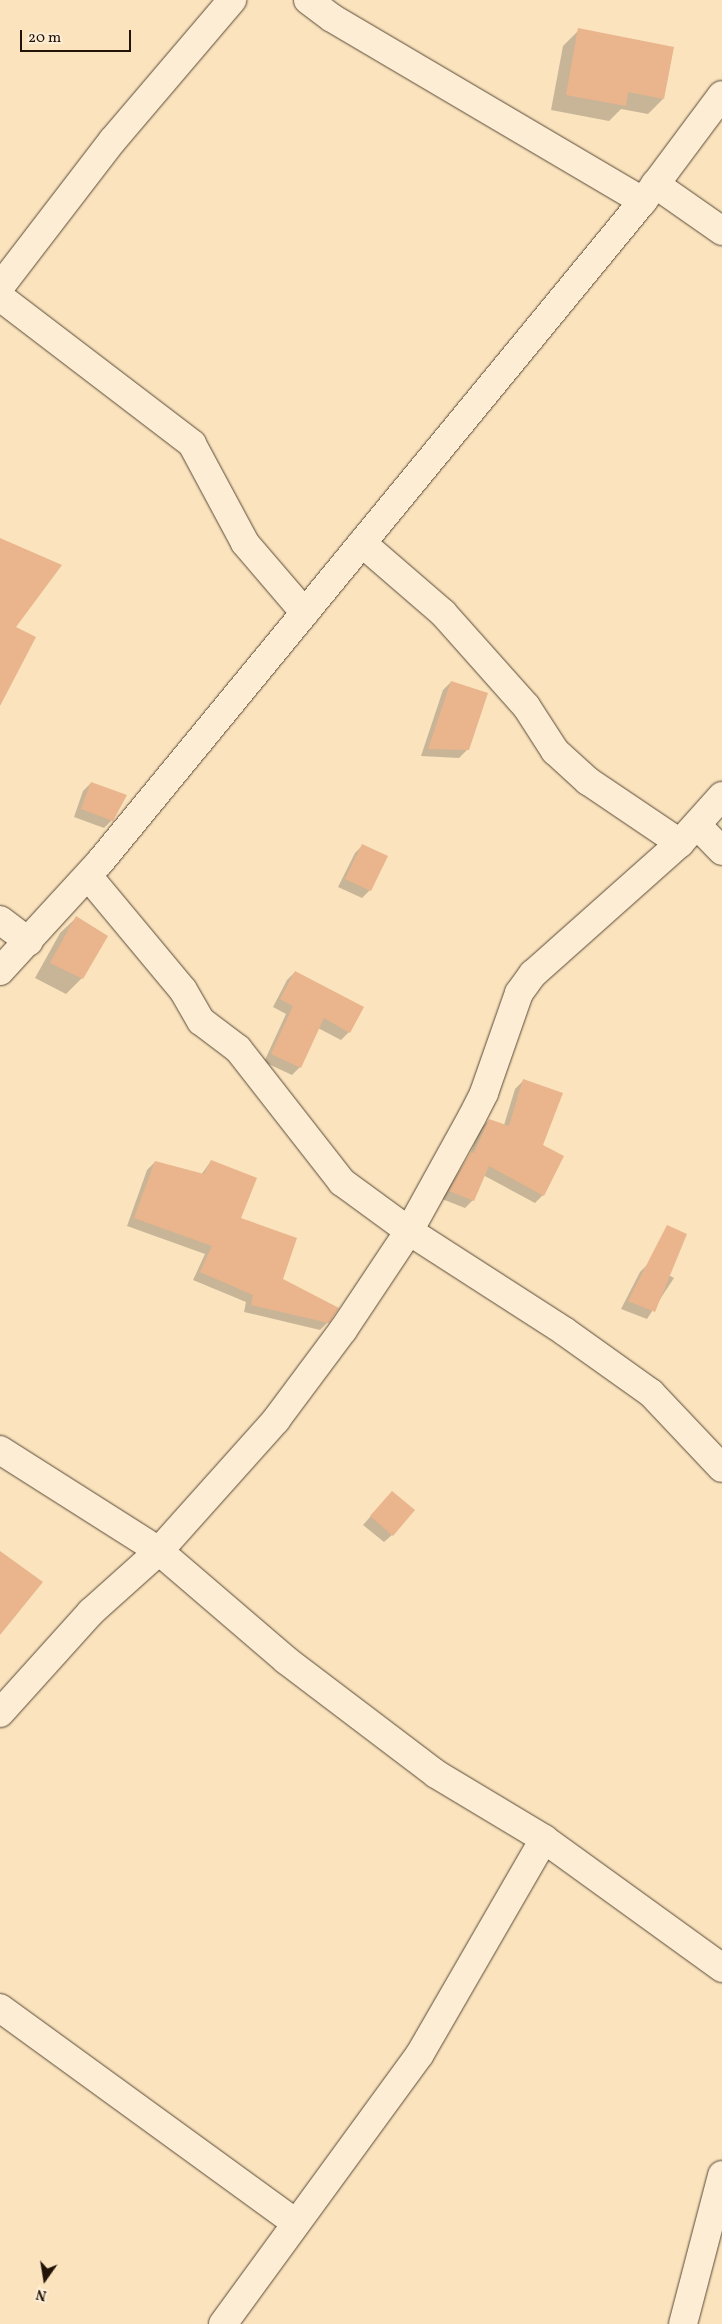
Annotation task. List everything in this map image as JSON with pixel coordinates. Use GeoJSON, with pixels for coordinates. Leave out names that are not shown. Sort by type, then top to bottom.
{"type":"FeatureCollection","features":[{"type":"Feature","properties":{"kind":"street"},"geometry":{"type":"LineString","coordinates":[[0,287],[113,140],[232,0]]}},
{"type":"Feature","properties":{"kind":"street"},"geometry":{"type":"LineString","coordinates":[[308,0],[332,18],[722,231]]}},
{"type":"Feature","properties":{"kind":"street"},"geometry":{"type":"LineString","coordinates":[[0,971],[29,942],[88,876],[305,613],[649,192],[722,95]]}},
{"type":"Feature","properties":{"kind":"street"},"geometry":{"type":"LineString","coordinates":[[0,297],[192,444],[244,543],[305,613]]}},
{"type":"Feature","properties":{"kind":"street"},"geometry":{"type":"LineString","coordinates":[[362,543],[443,613],[526,706],[555,751],[588,781],[722,851]]}},
{"type":"Feature","properties":{"kind":"street"},"geometry":{"type":"LineString","coordinates":[[0,1713],[91,1612],[159,1551],[276,1420],[343,1330],[409,1232],[484,1093],[519,993],[533,974],[688,834],[722,796]]}},
{"type":"Feature","properties":{"kind":"street"},"geometry":{"type":"LineString","coordinates":[[88,876],[183,990],[201,1022],[238,1049],[342,1182],[409,1232],[564,1331],[650,1393],[722,1468]]}},
{"type":"Feature","properties":{"kind":"street"},"geometry":{"type":"LineString","coordinates":[[0,920],[29,942]]}},
{"type":"Feature","properties":{"kind":"street"},"geometry":{"type":"LineString","coordinates":[[0,1450],[159,1551],[286,1660],[428,1768],[544,1840],[722,1968]]}},
{"type":"Feature","properties":{"kind":"street"},"geometry":{"type":"LineString","coordinates":[[223,2324],[295,2222],[420,2054],[544,1840]]}},
{"type":"Feature","properties":{"kind":"street"},"geometry":{"type":"LineString","coordinates":[[0,2008],[295,2222]]}},
{"type":"Feature","properties":{"kind":"street"},"geometry":{"type":"LineString","coordinates":[[683,2324],[722,2175]]}},
{"type":"Feature","properties":{"kind":"building"},"geometry":{"type":"Polygon","coordinates":[[[578,28],[674,47],[664,99],[628,92],[626,106],[566,95],[578,28]]]}},
{"type":"Feature","properties":{"kind":"building"},"geometry":{"type":"Polygon","coordinates":[[[0,538],[62,565],[16,627],[36,637],[0,706],[0,538]]]}},
{"type":"Feature","properties":{"kind":"building"},"geometry":{"type":"Polygon","coordinates":[[[451,681],[488,693],[469,750],[428,749],[451,681]]]}},
{"type":"Feature","properties":{"kind":"building"},"geometry":{"type":"Polygon","coordinates":[[[91,782],[127,795],[113,821],[81,809],[91,782]]]}},
{"type":"Feature","properties":{"kind":"building"},"geometry":{"type":"Polygon","coordinates":[[[362,844],[388,856],[371,891],[345,879],[362,844]]]}},
{"type":"Feature","properties":{"kind":"building"},"geometry":{"type":"Polygon","coordinates":[[[76,916],[108,936],[83,979],[50,963],[76,916]]]}},
{"type":"Feature","properties":{"kind":"building"},"geometry":{"type":"Polygon","coordinates":[[[295,971],[364,1007],[350,1033],[324,1018],[301,1068],[271,1054],[293,1006],[280,999],[295,971]]]}},
{"type":"Feature","properties":{"kind":"building"},"geometry":{"type":"Polygon","coordinates":[[[523,1079],[563,1093],[543,1145],[564,1156],[544,1196],[489,1166],[474,1201],[449,1191],[471,1152],[474,1153],[489,1119],[509,1126],[523,1079]]]}},
{"type":"Feature","properties":{"kind":"building"},"geometry":{"type":"Polygon","coordinates":[[[211,1160],[257,1178],[241,1218],[297,1238],[283,1279],[339,1308],[329,1323],[251,1305],[253,1295],[200,1272],[212,1246],[134,1218],[155,1161],[204,1174],[211,1160]]]}},
{"type":"Feature","properties":{"kind":"building"},"geometry":{"type":"Polygon","coordinates":[[[667,1225],[687,1234],[655,1312],[628,1301],[667,1225]]]}},
{"type":"Feature","properties":{"kind":"building"},"geometry":{"type":"Polygon","coordinates":[[[392,1491],[415,1510],[393,1536],[370,1516],[392,1491]]]}},
{"type":"Feature","properties":{"kind":"building"},"geometry":{"type":"Polygon","coordinates":[[[0,1551],[43,1582],[0,1635],[0,1551]]]}}]}
